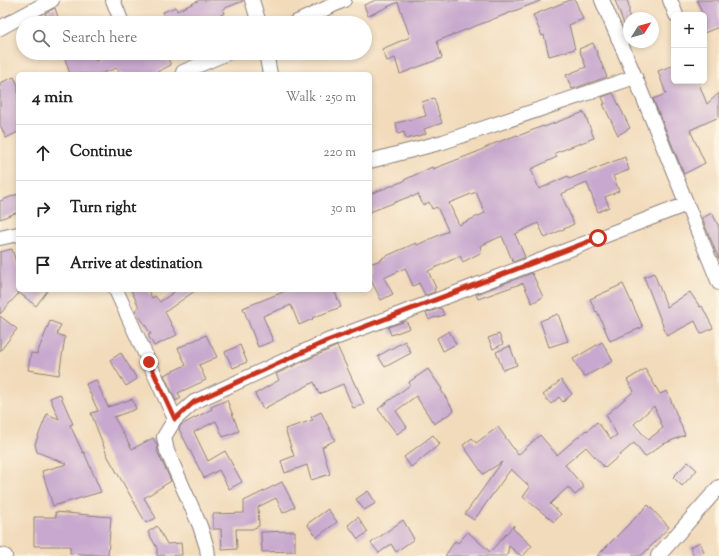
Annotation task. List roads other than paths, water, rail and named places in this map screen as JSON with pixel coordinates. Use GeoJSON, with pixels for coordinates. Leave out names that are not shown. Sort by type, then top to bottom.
{"type":"FeatureCollection","features":[{"type":"Feature","properties":{"kind":"street"},"geometry":{"type":"LineString","coordinates":[[22,16],[52,0]]}},
{"type":"Feature","properties":{"kind":"street"},"geometry":{"type":"LineString","coordinates":[[113,0],[119,16]]}},
{"type":"Feature","properties":{"kind":"street"},"geometry":{"type":"LineString","coordinates":[[252,0],[257,16]]}},
{"type":"Feature","properties":{"kind":"street"},"geometry":{"type":"LineString","coordinates":[[310,16],[344,0]]}},
{"type":"Feature","properties":{"kind":"street"},"geometry":{"type":"LineString","coordinates":[[602,0],[719,283]]}},
{"type":"Feature","properties":{"kind":"street"},"geometry":{"type":"LineString","coordinates":[[670,0],[675,12]]}},
{"type":"Feature","properties":{"kind":"street"},"geometry":{"type":"LineString","coordinates":[[0,28],[16,19]]}},
{"type":"Feature","properties":{"kind":"street"},"geometry":{"type":"LineString","coordinates":[[183,72],[211,60]]}},
{"type":"Feature","properties":{"kind":"street"},"geometry":{"type":"LineString","coordinates":[[267,60],[270,72]]}},
{"type":"Feature","properties":{"kind":"street"},"geometry":{"type":"LineString","coordinates":[[372,160],[443,142],[635,77]]}},
{"type":"Feature","properties":{"kind":"street"},"geometry":{"type":"LineString","coordinates":[[208,556],[200,526],[167,451],[164,437],[175,419],[194,402],[327,341],[687,204]]}},
{"type":"Feature","properties":{"kind":"street"},"geometry":{"type":"LineString","coordinates":[[0,238],[16,234]]}},
{"type":"Feature","properties":{"kind":"street"},"geometry":{"type":"LineString","coordinates":[[117,292],[175,419]]}},
{"type":"Feature","properties":{"kind":"street"},"geometry":{"type":"LineString","coordinates":[[658,556],[719,487]]}},
{"type":"Feature","properties":{"kind":"street"},"geometry":{"type":"LineString","coordinates":[[0,555],[5,556]]}}]}
